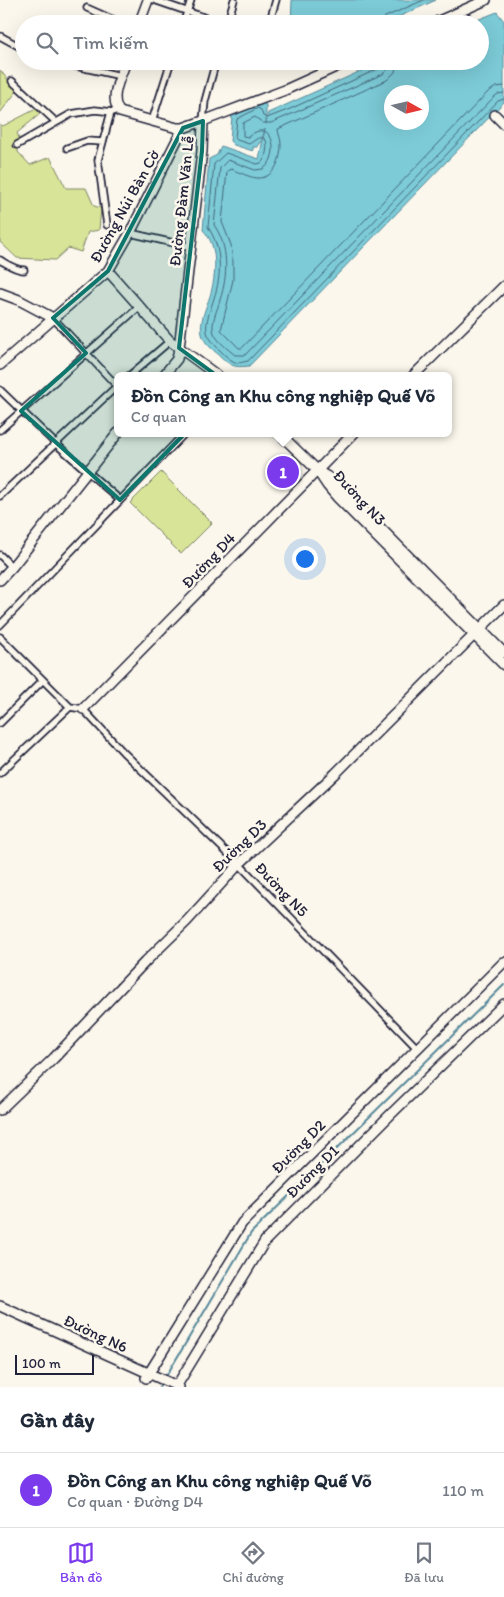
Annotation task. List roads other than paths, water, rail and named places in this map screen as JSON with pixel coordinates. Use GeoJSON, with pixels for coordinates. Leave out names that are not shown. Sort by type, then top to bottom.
{"type":"FeatureCollection","features":[{"type":"Feature","properties":{"kind":"street"},"geometry":{"type":"LineString","coordinates":[[143,15],[148,0]]}},
{"type":"Feature","properties":{"kind":"street"},"geometry":{"type":"LineString","coordinates":[[154,0],[198,15]]}},
{"type":"Feature","properties":{"kind":"street"},"geometry":{"type":"LineString","coordinates":[[186,15],[191,0]]}},
{"type":"Feature","properties":{"kind":"street"},"geometry":{"type":"LineString","coordinates":[[230,15],[234,0]]}},
{"type":"Feature","properties":{"kind":"street"},"geometry":{"type":"LineString","coordinates":[[272,15],[276,0]]}},
{"type":"Feature","properties":{"kind":"street"},"geometry":{"type":"LineString","coordinates":[[452,15],[486,0]]}},
{"type":"Feature","properties":{"kind":"street"},"geometry":{"type":"LineString","coordinates":[[87,8],[103,15]]}},
{"type":"Feature","properties":{"kind":"street"},"geometry":{"type":"LineString","coordinates":[[0,36],[15,44]]}},
{"type":"Feature","properties":{"kind":"street"},"geometry":{"type":"LineString","coordinates":[[94,70],[121,76]]}},
{"type":"Feature","properties":{"kind":"street"},"geometry":{"type":"LineString","coordinates":[[107,226],[98,160],[102,142],[116,112],[115,97],[123,70]]}},
{"type":"Feature","properties":{"kind":"street"},"geometry":{"type":"LineString","coordinates":[[152,121],[168,70]]}},
{"type":"Feature","properties":{"kind":"street"},"geometry":{"type":"LineString","coordinates":[[16,145],[72,114],[94,110],[116,112],[177,128],[183,128],[203,121],[204,101],[213,70]]}},
{"type":"Feature","properties":{"kind":"street","name":"Đường Đàm Văn Lễ"},"geometry":{"type":"LineString","coordinates":[[166,372],[176,359],[179,348],[202,151],[203,121],[285,90],[329,70]]}},
{"type":"Feature","properties":{"kind":"street"},"geometry":{"type":"LineString","coordinates":[[12,81],[56,122]]}},
{"type":"Feature","properties":{"kind":"street"},"geometry":{"type":"LineString","coordinates":[[495,115],[504,124]]}},
{"type":"Feature","properties":{"kind":"street","name":"Đường Núi Bàn Cờ"},"geometry":{"type":"LineString","coordinates":[[0,365],[108,271],[130,233],[183,128]]}},
{"type":"Feature","properties":{"kind":"street"},"geometry":{"type":"LineString","coordinates":[[67,148],[87,140],[102,142]]}},
{"type":"Feature","properties":{"kind":"street"},"geometry":{"type":"LineString","coordinates":[[130,233],[191,247]]}},
{"type":"Feature","properties":{"kind":"street"},"geometry":{"type":"LineString","coordinates":[[0,260],[9,263],[19,270],[24,270]]}},
{"type":"Feature","properties":{"kind":"street"},"geometry":{"type":"LineString","coordinates":[[108,271],[170,341],[212,372]]}},
{"type":"Feature","properties":{"kind":"street"},"geometry":{"type":"LineString","coordinates":[[417,372],[504,286]]}},
{"type":"Feature","properties":{"kind":"street"},"geometry":{"type":"LineString","coordinates":[[0,293],[19,300],[53,318],[114,382]]}},
{"type":"Feature","properties":{"kind":"street"},"geometry":{"type":"LineString","coordinates":[[0,430],[139,307]]}},
{"type":"Feature","properties":{"kind":"street"},"geometry":{"type":"LineString","coordinates":[[134,372],[170,341]]}},
{"type":"Feature","properties":{"kind":"street"},"geometry":{"type":"LineString","coordinates":[[0,390],[55,443],[120,500]]}},
{"type":"Feature","properties":{"kind":"street"},"geometry":{"type":"LineString","coordinates":[[0,496],[114,390]]}},
{"type":"Feature","properties":{"kind":"street"},"geometry":{"type":"LineString","coordinates":[[0,580],[12,568],[115,437]]}},
{"type":"Feature","properties":{"kind":"street"},"geometry":{"type":"LineString","coordinates":[[0,625],[181,437]]}},
{"type":"Feature","properties":{"kind":"street","name":"Đường N3"},"geometry":{"type":"LineString","coordinates":[[283,437],[317,470],[333,480],[477,632],[504,665]]}},
{"type":"Feature","properties":{"kind":"street","name":"Đường D4"},"geometry":{"type":"LineString","coordinates":[[83,709],[350,437]]}},
{"type":"Feature","properties":{"kind":"street"},"geometry":{"type":"LineString","coordinates":[[0,555],[12,568]]}},
{"type":"Feature","properties":{"kind":"street","name":"Đường D3"},"geometry":{"type":"LineString","coordinates":[[0,1110],[54,1058],[146,960],[187,921],[239,864],[335,774],[504,605]]}},
{"type":"Feature","properties":{"kind":"street","name":"Đường N3"},"geometry":{"type":"LineString","coordinates":[[477,632],[504,653]]}},
{"type":"Feature","properties":{"kind":"street"},"geometry":{"type":"LineString","coordinates":[[0,637],[70,707],[83,709]]}},
{"type":"Feature","properties":{"kind":"street"},"geometry":{"type":"LineString","coordinates":[[0,723],[43,680]]}},
{"type":"Feature","properties":{"kind":"street"},"geometry":{"type":"LineString","coordinates":[[0,773],[70,707]]}},
{"type":"Feature","properties":{"kind":"street","name":"Đường N5"},"geometry":{"type":"LineString","coordinates":[[83,709],[130,758],[239,864],[416,1048]]}},
{"type":"Feature","properties":{"kind":"street","name":"Đường D2"},"geometry":{"type":"LineString","coordinates":[[152,1377],[242,1223],[504,962]]}},
{"type":"Feature","properties":{"kind":"street","name":"Đường D1"},"geometry":{"type":"LineString","coordinates":[[177,1387],[265,1240],[388,1116],[504,1004]]}},
{"type":"Feature","properties":{"kind":"street","name":"Đường N6"},"geometry":{"type":"LineString","coordinates":[[0,1306],[152,1377],[167,1387]]}},
{"type":"Feature","properties":{"kind":"street","name":"Đường N6"},"geometry":{"type":"LineString","coordinates":[[0,1311],[177,1387]]}},
{"type":"Feature","properties":{"kind":"water"},"geometry":{"type":"Polygon","coordinates":[[[292,0],[436,0],[403,15],[291,15],[292,0]]]}},
{"type":"Feature","properties":{"kind":"water"},"geometry":{"type":"Polygon","coordinates":[[[497,12],[504,21],[504,102],[249,366],[239,367],[230,364],[206,343],[201,329],[215,271],[212,244],[203,230],[209,159],[217,155],[221,146],[259,159],[265,129],[261,142],[258,147],[253,147],[253,151],[234,145],[230,141],[232,116],[263,102],[266,105],[266,124],[268,113],[363,70],[489,70],[489,15],[497,12]]]}},
{"type":"Feature","properties":{"kind":"waterway"},"geometry":{"type":"LineString","coordinates":[[165,1378],[251,1233],[504,985]]}},
{"type":"Feature","properties":{"kind":"waterway"},"geometry":{"type":"LineString","coordinates":[[159,1387],[162,1382]]}},
{"type":"Feature","properties":{"kind":"place","name":"Đồn Công an Khu công nghiệp Quế Võ"},"geometry":{"type":"Point","coordinates":[283,472]}}]}
